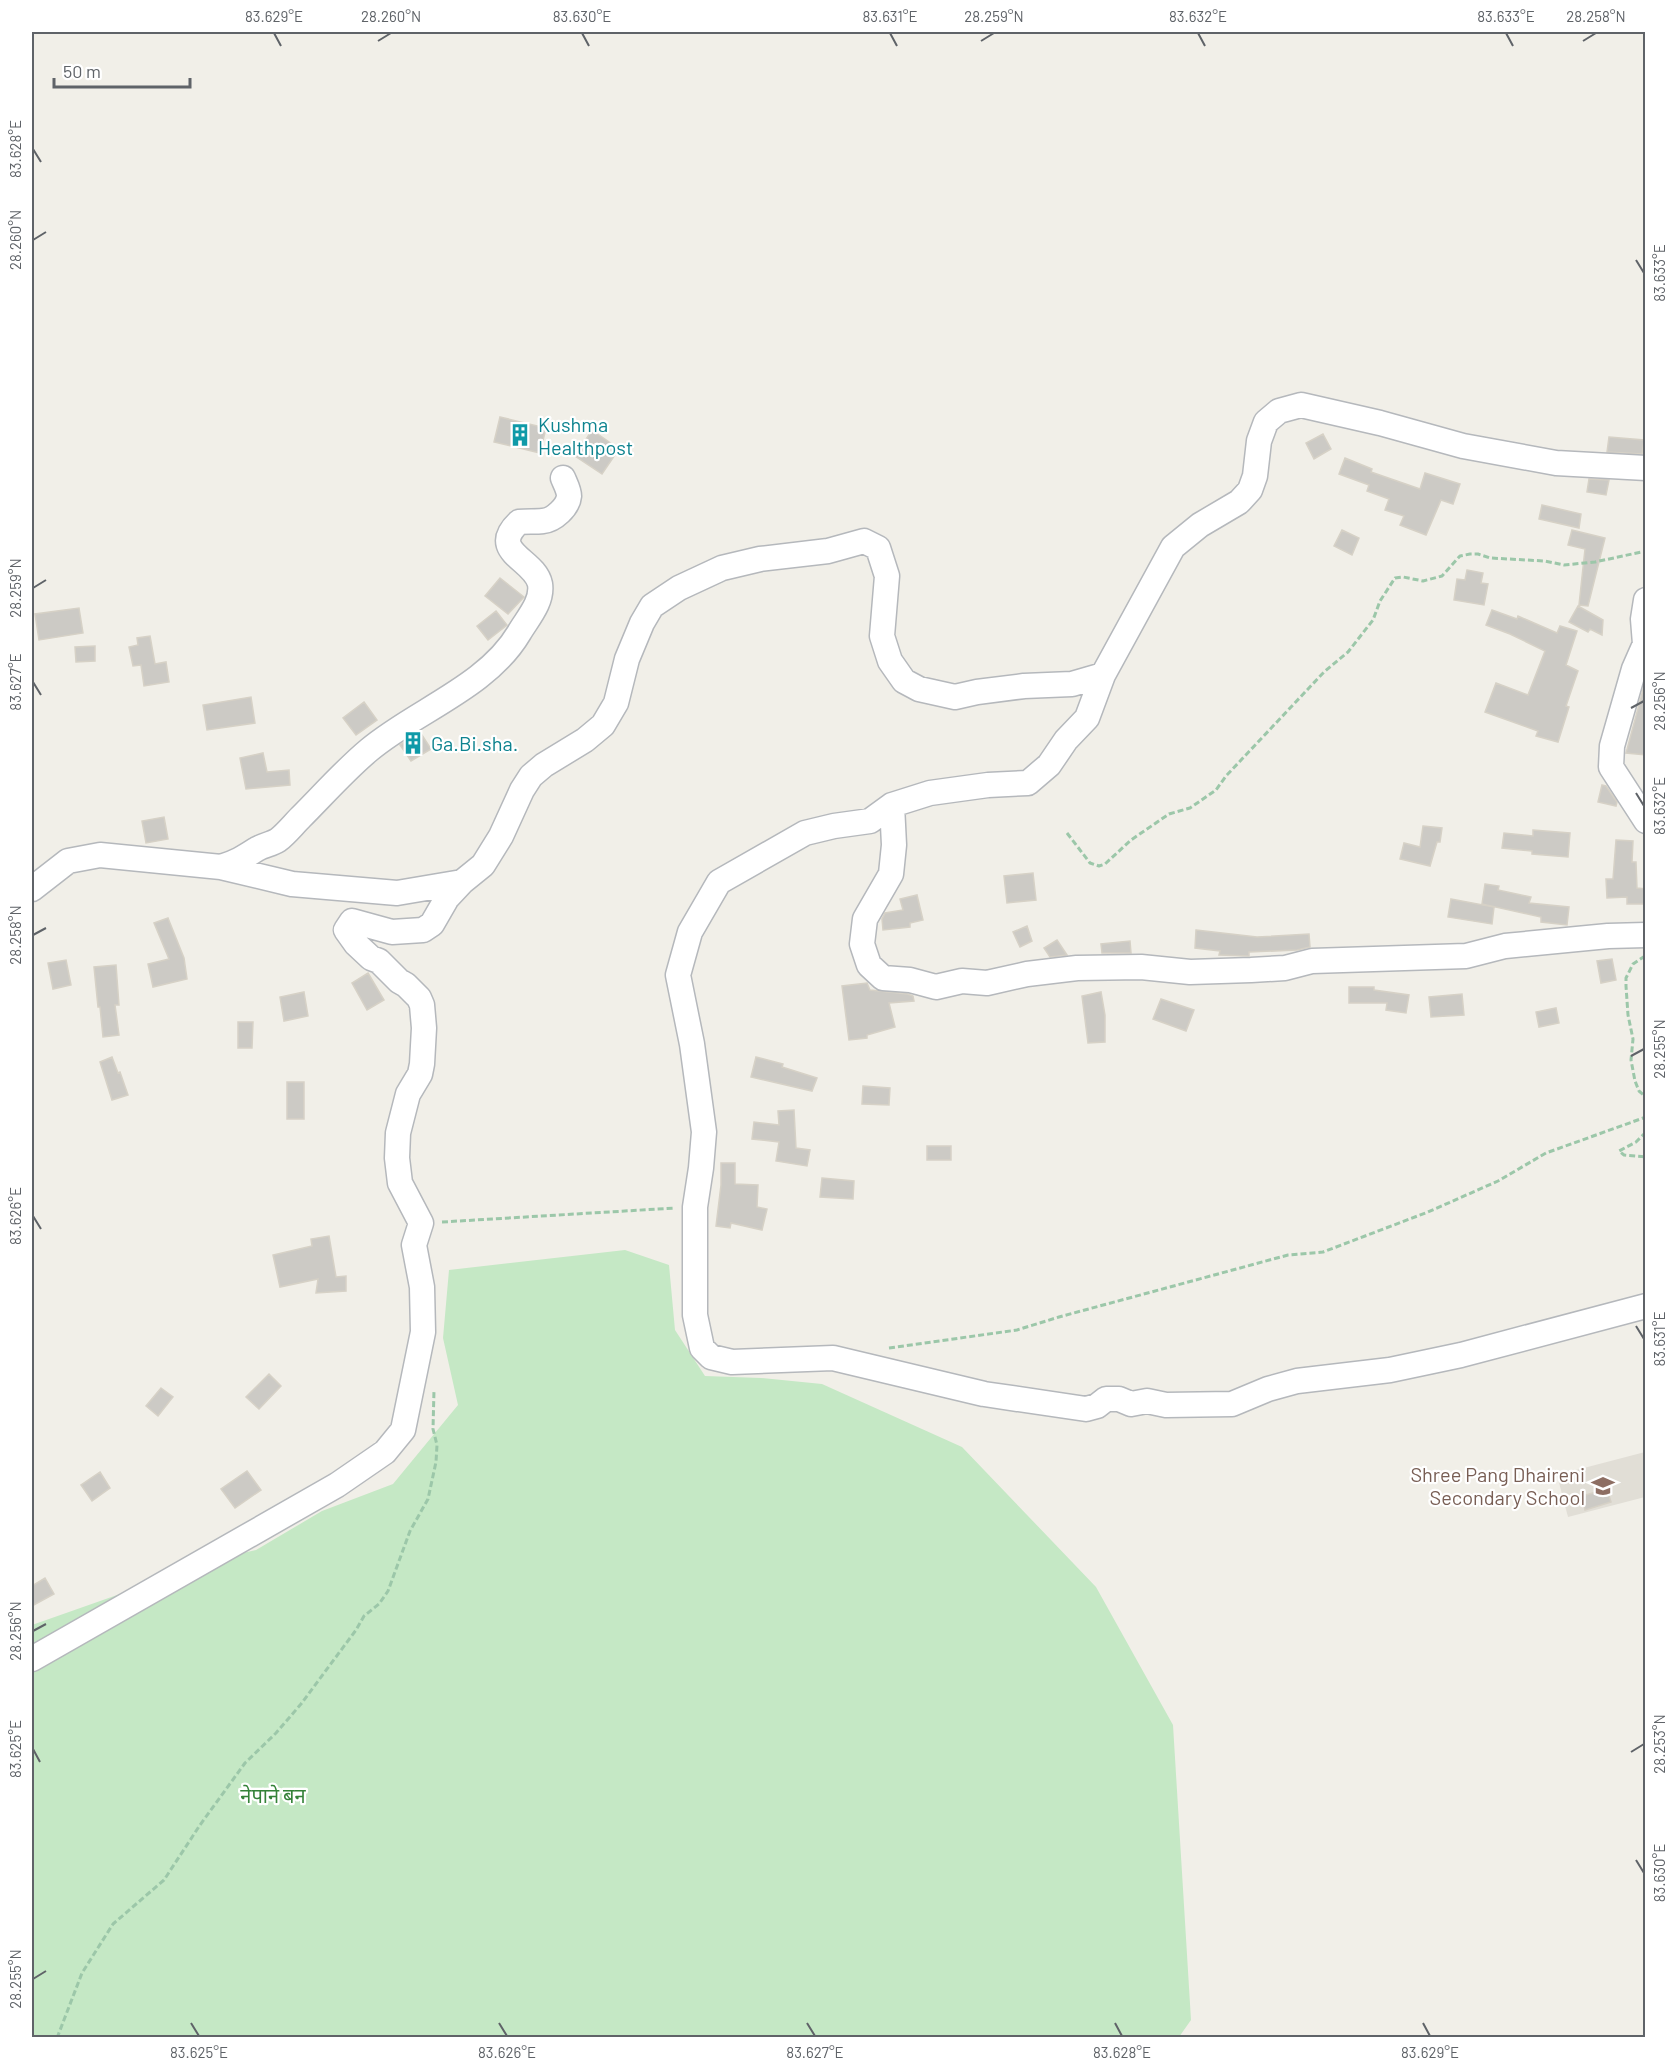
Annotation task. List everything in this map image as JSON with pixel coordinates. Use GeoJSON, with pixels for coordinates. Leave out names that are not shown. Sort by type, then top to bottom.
{"type":"FeatureCollection","features":[{"type":"Feature","properties":{"kind":"street"},"geometry":{"type":"LineString","coordinates":[[1646,468],[1556,463],[1463,446],[1380,423],[1301,405],[1279,411],[1266,422],[1259,441],[1255,476],[1250,490],[1239,502],[1200,525],[1173,547],[1103,675],[1087,718],[1066,740],[1049,765],[1028,783],[988,785],[930,793],[892,805],[870,821],[805,833],[720,882],[690,932],[678,975],[692,1044],[704,1132],[695,1207],[694,1315],[702,1348],[711,1357],[732,1362],[833,1358],[984,1394],[1086,1409],[1097,1406],[1106,1399],[1119,1399],[1131,1404],[1147,1401],[1166,1405],[1232,1404],[1268,1389],[1298,1381],[1390,1370],[1461,1355],[1646,1306]]}},
{"type":"Feature","properties":{"kind":"street"},"geometry":{"type":"LineString","coordinates":[[221,867],[241,861],[258,849],[278,840],[369,750],[464,687],[514,642],[536,605],[540,585],[537,577],[524,562],[515,556],[509,547],[508,539],[512,529],[519,522],[544,521],[554,517],[565,506],[569,495],[563,478]]}},
{"type":"Feature","properties":{"kind":"street"},"geometry":{"type":"LineString","coordinates":[[32,1659],[337,1485],[384,1452],[403,1430],[423,1332],[422,1287],[414,1245],[421,1223],[400,1183],[397,1158],[398,1133],[408,1094],[420,1074],[422,1064],[422,1005],[419,998],[406,985],[379,961],[371,958],[356,944],[346,930],[352,921],[392,933],[423,930],[432,924],[447,898],[483,865],[501,836],[531,776],[544,765],[585,740],[603,725],[616,703],[627,659],[652,606],[679,588],[722,568],[759,559],[828,551],[864,541],[878,548],[887,576],[882,636],[890,661],[904,681],[919,688],[955,697],[1024,686],[1072,684],[1103,675]]}},
{"type":"Feature","properties":{"kind":"street"},"geometry":{"type":"LineString","coordinates":[[1646,600],[1643,619],[1645,644],[1634,669],[1612,746],[1611,767],[1646,821]]}},
{"type":"Feature","properties":{"kind":"street"},"geometry":{"type":"LineString","coordinates":[[892,805],[894,845],[891,874],[865,920],[862,944],[869,965],[883,978],[910,980],[936,987],[962,981],[987,983],[1027,974],[1077,968],[1141,967],[1190,972],[1251,970],[1285,968],[1312,961],[1466,956],[1504,946],[1646,935]]}},
{"type":"Feature","properties":{"kind":"street"},"geometry":{"type":"LineString","coordinates":[[32,889],[68,861],[100,855],[221,867],[292,884],[397,893],[462,882]]}},
{"type":"Feature","properties":{"kind":"path"},"geometry":{"type":"LineString","coordinates":[[1067,833],[1090,863],[1099,866],[1105,864],[1131,840],[1169,814],[1190,808],[1216,790],[1226,776],[1324,672],[1348,652],[1373,620],[1380,601],[1395,578],[1403,576],[1423,581],[1442,576],[1460,556],[1470,554],[1564,565],[1595,562],[1646,551]]}},
{"type":"Feature","properties":{"kind":"path"},"geometry":{"type":"LineString","coordinates":[[1646,955],[1633,964],[1626,978],[1626,986],[1628,1015],[1633,1039],[1631,1060],[1639,1091],[1646,1097]]}},
{"type":"Feature","properties":{"kind":"path"},"geometry":{"type":"LineString","coordinates":[[880,1349],[1017,1330],[1288,1256],[1323,1252],[1428,1212],[1498,1180],[1546,1153],[1646,1117]]}},
{"type":"Feature","properties":{"kind":"path"},"geometry":{"type":"LineString","coordinates":[[1646,1132],[1636,1142],[1619,1151],[1624,1155],[1646,1157]]}},
{"type":"Feature","properties":{"kind":"path"},"geometry":{"type":"LineString","coordinates":[[421,1223],[695,1207]]}},
{"type":"Feature","properties":{"kind":"path"},"geometry":{"type":"LineString","coordinates":[[57,2037],[82,1973],[113,1924],[164,1880],[244,1763],[276,1733],[301,1704],[364,1616],[379,1604],[388,1591],[410,1531],[428,1498],[436,1462],[433,1429],[434,1383]]}},
{"type":"Feature","properties":{"kind":"shaded area","name":"Shree Pang Dhaireni Secondary School"},"geometry":{"type":"Polygon","coordinates":[[[1645,1452],[1645,1497],[1568,1517],[1557,1475],[1645,1452]]]}},
{"type":"Feature","properties":{"kind":"green space","name":"नेपाने बन"},"geometry":{"type":"Polygon","coordinates":[[[625,1250],[669,1265],[675,1330],[705,1376],[761,1378],[822,1384],[962,1447],[1096,1587],[1173,1725],[1191,2020],[1179,2037],[32,2038],[32,1625],[225,1557],[256,1550],[322,1511],[393,1484],[458,1405],[443,1338],[449,1270],[625,1250]]]}},
{"type":"Feature","properties":{"kind":"building","name":"Kushma Healthpost"},"geometry":{"type":"Polygon","coordinates":[[[500,417],[546,428],[540,453],[494,442],[500,417]]]}},
{"type":"Feature","properties":{"kind":"building"},"geometry":{"type":"Polygon","coordinates":[[[592,430],[619,449],[602,474],[575,456],[592,430]]]}},
{"type":"Feature","properties":{"kind":"building"},"geometry":{"type":"Polygon","coordinates":[[[1323,434],[1331,449],[1314,459],[1306,443],[1323,434]]]}},
{"type":"Feature","properties":{"kind":"building"},"geometry":{"type":"Polygon","coordinates":[[[1609,437],[1644,440],[1642,454],[1607,452],[1609,437]]]}},
{"type":"Feature","properties":{"kind":"building"},"geometry":{"type":"Polygon","coordinates":[[[1345,458],[1372,469],[1371,472],[1420,489],[1425,473],[1460,484],[1453,504],[1441,500],[1426,535],[1400,525],[1404,516],[1385,510],[1389,499],[1367,491],[1369,485],[1339,474],[1345,458]]]}},
{"type":"Feature","properties":{"kind":"building"},"geometry":{"type":"Polygon","coordinates":[[[1589,479],[1609,480],[1606,495],[1587,492],[1589,479]]]}},
{"type":"Feature","properties":{"kind":"building"},"geometry":{"type":"Polygon","coordinates":[[[1542,505],[1581,514],[1579,528],[1539,519],[1542,505]]]}},
{"type":"Feature","properties":{"kind":"building"},"geometry":{"type":"Polygon","coordinates":[[[1342,530],[1359,538],[1352,555],[1334,546],[1342,530]]]}},
{"type":"Feature","properties":{"kind":"building"},"geometry":{"type":"Polygon","coordinates":[[[1572,530],[1605,538],[1588,606],[1579,605],[1585,549],[1568,545],[1572,530]]]}},
{"type":"Feature","properties":{"kind":"building"},"geometry":{"type":"Polygon","coordinates":[[[1467,570],[1483,573],[1481,583],[1488,584],[1484,605],[1454,600],[1457,579],[1465,580],[1467,570]]]}},
{"type":"Feature","properties":{"kind":"building"},"geometry":{"type":"Polygon","coordinates":[[[500,578],[524,597],[508,614],[485,596],[500,578]]]}},
{"type":"Feature","properties":{"kind":"building"},"geometry":{"type":"Polygon","coordinates":[[[1578,606],[1603,620],[1602,635],[1590,629],[1588,632],[1569,622],[1578,606]]]}},
{"type":"Feature","properties":{"kind":"building"},"geometry":{"type":"Polygon","coordinates":[[[79,608],[83,633],[39,640],[35,614],[79,608]]]}},
{"type":"Feature","properties":{"kind":"building"},"geometry":{"type":"Polygon","coordinates":[[[1492,610],[1517,619],[1518,616],[1557,633],[1560,626],[1577,631],[1566,665],[1578,671],[1566,706],[1569,707],[1558,742],[1536,736],[1538,731],[1485,712],[1496,683],[1528,695],[1545,651],[1486,625],[1492,610]]]}},
{"type":"Feature","properties":{"kind":"building"},"geometry":{"type":"Polygon","coordinates":[[[496,611],[507,625],[488,640],[477,626],[496,611]]]}},
{"type":"Feature","properties":{"kind":"building"},"geometry":{"type":"Polygon","coordinates":[[[150,636],[155,664],[166,662],[169,682],[144,686],[141,665],[133,666],[129,647],[138,645],[137,638],[150,636]]]}},
{"type":"Feature","properties":{"kind":"building"},"geometry":{"type":"Polygon","coordinates":[[[95,646],[95,661],[76,662],[75,647],[95,646]]]}},
{"type":"Feature","properties":{"kind":"building"},"geometry":{"type":"Polygon","coordinates":[[[1644,686],[1646,687],[1646,755],[1626,753],[1644,686]]]}},
{"type":"Feature","properties":{"kind":"building"},"geometry":{"type":"Polygon","coordinates":[[[251,697],[255,723],[207,730],[203,705],[251,697]]]}},
{"type":"Feature","properties":{"kind":"building"},"geometry":{"type":"Polygon","coordinates":[[[364,702],[377,720],[356,735],[343,718],[364,702]]]}},
{"type":"Feature","properties":{"kind":"building","name":"Ga.Bi.sha."},"geometry":{"type":"Polygon","coordinates":[[[420,732],[431,749],[411,761],[400,745],[420,732]]]}},
{"type":"Feature","properties":{"kind":"building"},"geometry":{"type":"Polygon","coordinates":[[[263,753],[267,772],[289,770],[290,785],[246,789],[240,758],[263,753]]]}},
{"type":"Feature","properties":{"kind":"building"},"geometry":{"type":"Polygon","coordinates":[[[1602,785],[1606,786],[1617,802],[1616,806],[1598,802],[1602,785]]]}},
{"type":"Feature","properties":{"kind":"building"},"geometry":{"type":"Polygon","coordinates":[[[164,817],[168,839],[146,843],[142,821],[164,817]]]}},
{"type":"Feature","properties":{"kind":"building"},"geometry":{"type":"Polygon","coordinates":[[[1423,826],[1442,828],[1440,842],[1437,842],[1430,866],[1400,859],[1404,843],[1420,847],[1423,826]]]}},
{"type":"Feature","properties":{"kind":"building"},"geometry":{"type":"Polygon","coordinates":[[[1533,830],[1570,833],[1568,857],[1532,854],[1532,851],[1502,848],[1504,833],[1533,836],[1533,830]]]}},
{"type":"Feature","properties":{"kind":"building"},"geometry":{"type":"Polygon","coordinates":[[[1616,840],[1633,841],[1632,862],[1636,862],[1637,888],[1646,889],[1646,904],[1627,904],[1627,897],[1607,898],[1606,879],[1613,879],[1616,840]]]}},
{"type":"Feature","properties":{"kind":"building"},"geometry":{"type":"Polygon","coordinates":[[[1033,873],[1036,900],[1007,903],[1004,876],[1033,873]]]}},
{"type":"Feature","properties":{"kind":"building"},"geometry":{"type":"Polygon","coordinates":[[[1485,884],[1499,886],[1498,890],[1531,897],[1529,903],[1569,907],[1567,925],[1541,922],[1541,917],[1482,904],[1485,884]]]}},
{"type":"Feature","properties":{"kind":"building"},"geometry":{"type":"Polygon","coordinates":[[[917,895],[923,920],[910,923],[910,927],[883,930],[882,919],[885,913],[903,910],[900,899],[917,895]]]}},
{"type":"Feature","properties":{"kind":"building"},"geometry":{"type":"Polygon","coordinates":[[[1451,899],[1494,907],[1492,924],[1448,917],[1451,899]]]}},
{"type":"Feature","properties":{"kind":"building"},"geometry":{"type":"Polygon","coordinates":[[[168,918],[184,958],[187,979],[153,987],[148,964],[169,959],[154,923],[168,918]]]}},
{"type":"Feature","properties":{"kind":"building"},"geometry":{"type":"Polygon","coordinates":[[[1027,926],[1032,941],[1020,947],[1013,932],[1027,926]]]}},
{"type":"Feature","properties":{"kind":"building"},"geometry":{"type":"Polygon","coordinates":[[[1196,930],[1257,937],[1309,934],[1310,947],[1297,950],[1249,952],[1249,956],[1219,955],[1220,951],[1195,948],[1196,930]]]}},
{"type":"Feature","properties":{"kind":"building"},"geometry":{"type":"Polygon","coordinates":[[[1057,940],[1067,955],[1050,957],[1044,948],[1057,940]]]}},
{"type":"Feature","properties":{"kind":"building"},"geometry":{"type":"Polygon","coordinates":[[[1130,941],[1131,953],[1102,953],[1101,944],[1130,941]]]}},
{"type":"Feature","properties":{"kind":"building"},"geometry":{"type":"Polygon","coordinates":[[[1612,959],[1616,980],[1601,983],[1597,961],[1612,959]]]}},
{"type":"Feature","properties":{"kind":"building"},"geometry":{"type":"Polygon","coordinates":[[[66,960],[71,985],[53,989],[48,963],[66,960]]]}},
{"type":"Feature","properties":{"kind":"building"},"geometry":{"type":"Polygon","coordinates":[[[116,965],[119,1005],[115,1005],[119,1035],[103,1037],[94,967],[116,965]]]}},
{"type":"Feature","properties":{"kind":"building"},"geometry":{"type":"Polygon","coordinates":[[[368,973],[384,1000],[367,1010],[352,983],[368,973]]]}},
{"type":"Feature","properties":{"kind":"building"},"geometry":{"type":"Polygon","coordinates":[[[867,983],[870,990],[908,994],[913,996],[914,1001],[889,1003],[895,1027],[867,1035],[867,1038],[849,1040],[842,986],[867,983]]]}},
{"type":"Feature","properties":{"kind":"building"},"geometry":{"type":"Polygon","coordinates":[[[1349,987],[1374,987],[1374,990],[1409,995],[1406,1013],[1386,1010],[1387,1003],[1349,1003],[1349,987]]]}},
{"type":"Feature","properties":{"kind":"building"},"geometry":{"type":"Polygon","coordinates":[[[304,992],[308,1016],[284,1021],[280,997],[304,992]]]}},
{"type":"Feature","properties":{"kind":"building"},"geometry":{"type":"Polygon","coordinates":[[[1101,992],[1105,1015],[1105,1042],[1088,1043],[1082,996],[1101,992]]]}},
{"type":"Feature","properties":{"kind":"building"},"geometry":{"type":"Polygon","coordinates":[[[1462,994],[1464,1015],[1431,1017],[1429,997],[1462,994]]]}},
{"type":"Feature","properties":{"kind":"building"},"geometry":{"type":"Polygon","coordinates":[[[1161,999],[1194,1010],[1186,1031],[1153,1019],[1161,999]]]}},
{"type":"Feature","properties":{"kind":"building"},"geometry":{"type":"Polygon","coordinates":[[[1556,1008],[1559,1023],[1539,1027],[1536,1012],[1556,1008]]]}},
{"type":"Feature","properties":{"kind":"building"},"geometry":{"type":"Polygon","coordinates":[[[238,1022],[253,1022],[252,1048],[238,1048],[238,1022]]]}},
{"type":"Feature","properties":{"kind":"building"},"geometry":{"type":"Polygon","coordinates":[[[112,1057],[128,1095],[112,1100],[100,1062],[112,1057]]]}},
{"type":"Feature","properties":{"kind":"building"},"geometry":{"type":"Polygon","coordinates":[[[756,1057],[783,1064],[782,1067],[817,1078],[812,1091],[751,1077],[756,1057]]]}},
{"type":"Feature","properties":{"kind":"building"},"geometry":{"type":"Polygon","coordinates":[[[287,1082],[304,1082],[304,1119],[287,1119],[287,1082]]]}},
{"type":"Feature","properties":{"kind":"building"},"geometry":{"type":"Polygon","coordinates":[[[863,1086],[890,1088],[889,1105],[862,1104],[863,1086]]]}},
{"type":"Feature","properties":{"kind":"building"},"geometry":{"type":"Polygon","coordinates":[[[794,1110],[796,1148],[810,1150],[807,1166],[776,1161],[779,1142],[752,1139],[754,1122],[779,1125],[778,1111],[794,1110]]]}},
{"type":"Feature","properties":{"kind":"building"},"geometry":{"type":"Polygon","coordinates":[[[927,1146],[951,1146],[951,1160],[927,1160],[927,1146]]]}},
{"type":"Feature","properties":{"kind":"building"},"geometry":{"type":"Polygon","coordinates":[[[721,1163],[735,1163],[735,1184],[758,1185],[757,1207],[767,1209],[762,1230],[731,1223],[730,1228],[716,1226],[721,1163]]]}},
{"type":"Feature","properties":{"kind":"building"},"geometry":{"type":"Polygon","coordinates":[[[822,1178],[854,1181],[853,1199],[820,1197],[822,1178]]]}},
{"type":"Feature","properties":{"kind":"building"},"geometry":{"type":"Polygon","coordinates":[[[329,1236],[336,1277],[346,1276],[346,1291],[316,1293],[318,1279],[280,1287],[273,1255],[312,1246],[311,1239],[329,1236]]]}},
{"type":"Feature","properties":{"kind":"building"},"geometry":{"type":"Polygon","coordinates":[[[269,1374],[281,1386],[259,1409],[246,1397],[269,1374]]]}},
{"type":"Feature","properties":{"kind":"building"},"geometry":{"type":"Polygon","coordinates":[[[161,1388],[173,1397],[158,1416],[146,1406],[161,1388]]]}},
{"type":"Feature","properties":{"kind":"building"},"geometry":{"type":"Polygon","coordinates":[[[247,1471],[261,1490],[235,1508],[221,1489],[247,1471]]]}},
{"type":"Feature","properties":{"kind":"building"},"geometry":{"type":"Polygon","coordinates":[[[100,1472],[110,1488],[92,1501],[81,1485],[100,1472]]]}},
{"type":"Feature","properties":{"kind":"building"},"geometry":{"type":"Polygon","coordinates":[[[1607,1489],[1611,1502],[1585,1510],[1582,1496],[1607,1489]]]}},
{"type":"Feature","properties":{"kind":"building"},"geometry":{"type":"Polygon","coordinates":[[[45,1578],[54,1594],[32,1606],[32,1586],[45,1578]]]}},
{"type":"Feature","properties":{"kind":"place","name":"Kushma Healthpost"},"geometry":{"type":"Point","coordinates":[520,435]}},
{"type":"Feature","properties":{"kind":"place","name":"Ga.Bi.sha."},"geometry":{"type":"Point","coordinates":[413,743]}},
{"type":"Feature","properties":{"kind":"place","name":"Shree Pang Dhaireni Secondary School"},"geometry":{"type":"Point","coordinates":[1603,1486]}}]}
